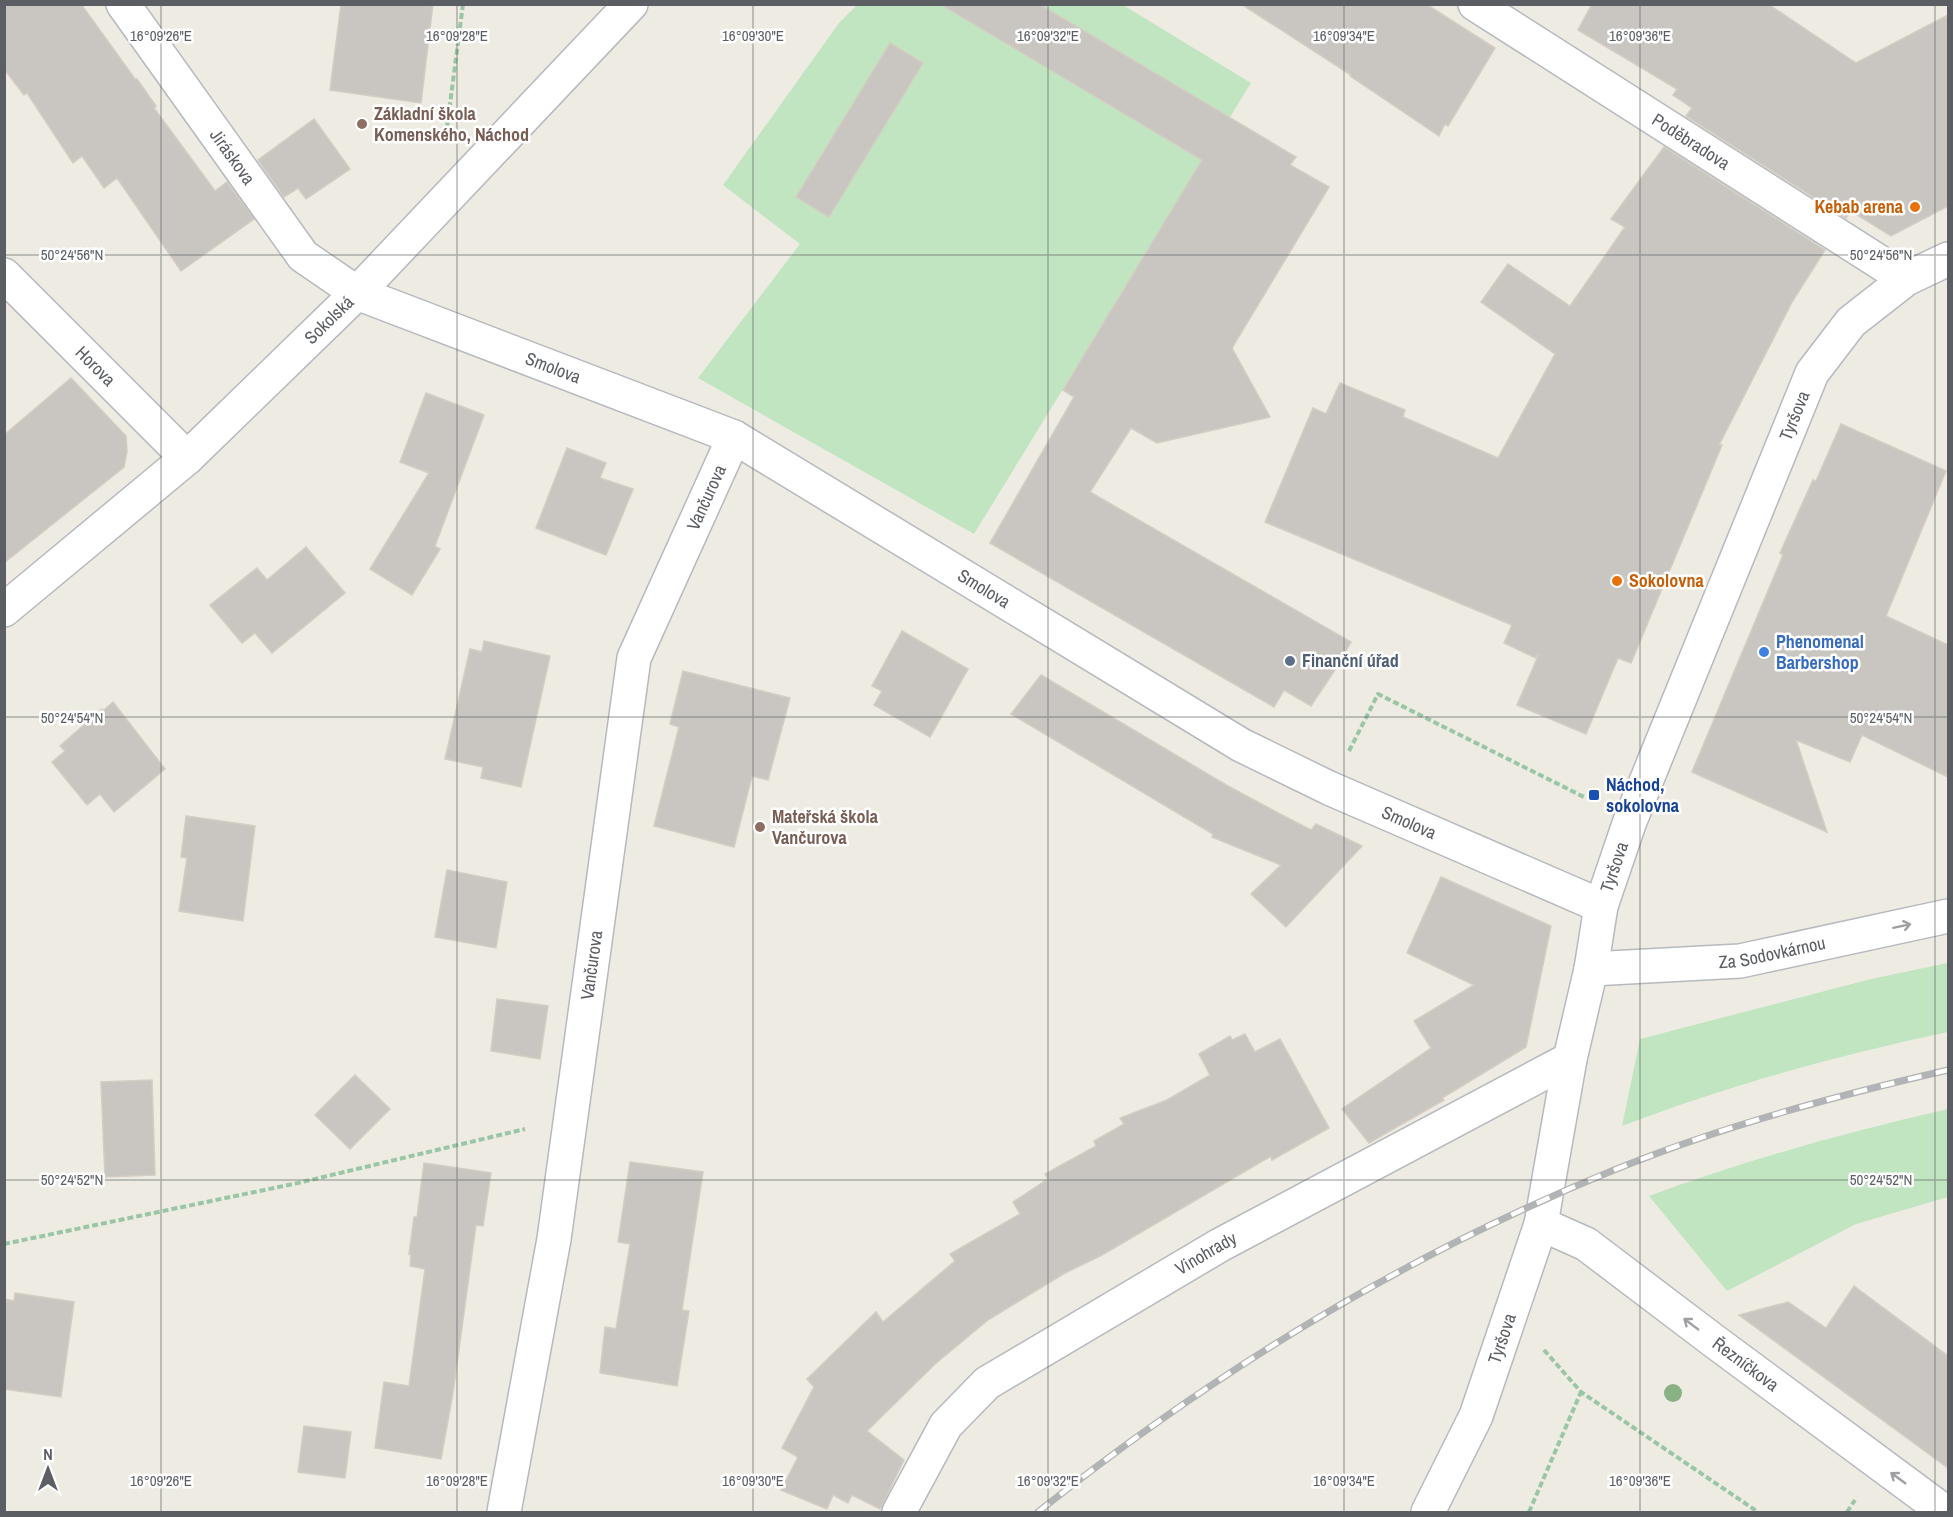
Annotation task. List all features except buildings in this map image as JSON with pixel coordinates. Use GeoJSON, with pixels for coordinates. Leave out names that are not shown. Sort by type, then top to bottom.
{"type":"FeatureCollection","features":[{"type":"Feature","properties":{"kind":"street","name":"Jiráskova"},"geometry":{"type":"LineString","coordinates":[[123,4],[303,256],[357,293]]}},
{"type":"Feature","properties":{"kind":"street","name":"Sokolská"},"geometry":{"type":"LineString","coordinates":[[4,610],[187,458],[357,293],[631,4]]}},
{"type":"Feature","properties":{"kind":"street","name":"Poděbradova"},"geometry":{"type":"LineString","coordinates":[[1475,4],[1906,279]]}},
{"type":"Feature","properties":{"kind":"street","name":"Tyršova"},"geometry":{"type":"LineString","coordinates":[[1428,1512],[1476,1416],[1541,1224],[1570,1059],[1591,969],[1601,906],[1629,821],[1812,374],[1851,322],[1906,279],[1948,259]]}},
{"type":"Feature","properties":{"kind":"street","name":"Horova"},"geometry":{"type":"LineString","coordinates":[[4,274],[187,458]]}},
{"type":"Feature","properties":{"kind":"street","name":"Smolova"},"geometry":{"type":"LineString","coordinates":[[357,293],[734,437],[1241,745],[1329,788],[1601,906]]}},
{"type":"Feature","properties":{"kind":"street","name":"Vančurova"},"geometry":{"type":"LineString","coordinates":[[504,1512],[554,1239],[634,658],[734,437]]}},
{"type":"Feature","properties":{"kind":"street","name":"Za Sodovkárnou"},"geometry":{"type":"LineString","coordinates":[[1591,969],[1740,961],[1948,916]]}},
{"type":"Feature","properties":{"kind":"street","name":"Vinohrady"},"geometry":{"type":"LineString","coordinates":[[899,1512],[946,1425],[987,1383],[1220,1245],[1570,1059]]}},
{"type":"Feature","properties":{"kind":"street","name":"Řezníčkova"},"geometry":{"type":"LineString","coordinates":[[1541,1224],[1586,1244],[1945,1512]]}},
{"type":"Feature","properties":{"kind":"path"},"geometry":{"type":"LineString","coordinates":[[445,142],[463,4]]}},
{"type":"Feature","properties":{"kind":"path"},"geometry":{"type":"LineString","coordinates":[[1329,788],[1378,694],[1586,798]]}},
{"type":"Feature","properties":{"kind":"path"},"geometry":{"type":"LineString","coordinates":[[4,1244],[298,1183],[570,1118]]}},
{"type":"Feature","properties":{"kind":"path"},"geometry":{"type":"LineString","coordinates":[[1512,1313],[1581,1392],[1758,1512]]}},
{"type":"Feature","properties":{"kind":"path"},"geometry":{"type":"LineString","coordinates":[[1529,1512],[1581,1392]]}},
{"type":"Feature","properties":{"kind":"green space"},"geometry":{"type":"Polygon","coordinates":[[[857,5],[1123,5],[1251,83],[974,534],[698,378],[800,244],[723,185],[839,23],[857,5]]]}},
{"type":"Feature","properties":{"kind":"green space"},"geometry":{"type":"Polygon","coordinates":[[[1948,963],[1948,1032],[1783,1073],[1622,1126],[1640,1039],[1871,979],[1948,963]]]}},
{"type":"Feature","properties":{"kind":"green space"},"geometry":{"type":"Polygon","coordinates":[[[1948,1109],[1948,1197],[1856,1224],[1727,1291],[1649,1196],[1722,1170],[1797,1148],[1948,1109]]]}},
{"type":"Feature","properties":{"kind":"railway"},"geometry":{"type":"LineString","coordinates":[[1038,1512],[1173,1411],[1314,1320],[1386,1279],[1536,1203],[1696,1139],[1821,1101],[1948,1070]]}},
{"type":"Feature","properties":{"kind":"place","name":"Základní škola Komenského, Náchod"},"geometry":{"type":"Point","coordinates":[362,124]}},
{"type":"Feature","properties":{"kind":"place","name":"Kebab arena"},"geometry":{"type":"Point","coordinates":[1915,207]}},
{"type":"Feature","properties":{"kind":"place","name":"Sokolovna"},"geometry":{"type":"Point","coordinates":[1617,581]}},
{"type":"Feature","properties":{"kind":"place","name":"Phenomenal Barbershop"},"geometry":{"type":"Point","coordinates":[1764,652]}},
{"type":"Feature","properties":{"kind":"place","name":"Finanční úřad"},"geometry":{"type":"Point","coordinates":[1290,661]}},
{"type":"Feature","properties":{"kind":"place","name":"Náchod, sokolovna"},"geometry":{"type":"Point","coordinates":[1594,795]}},
{"type":"Feature","properties":{"kind":"place","name":"Mateřská škola Vančurova"},"geometry":{"type":"Point","coordinates":[760,827]}}]}
